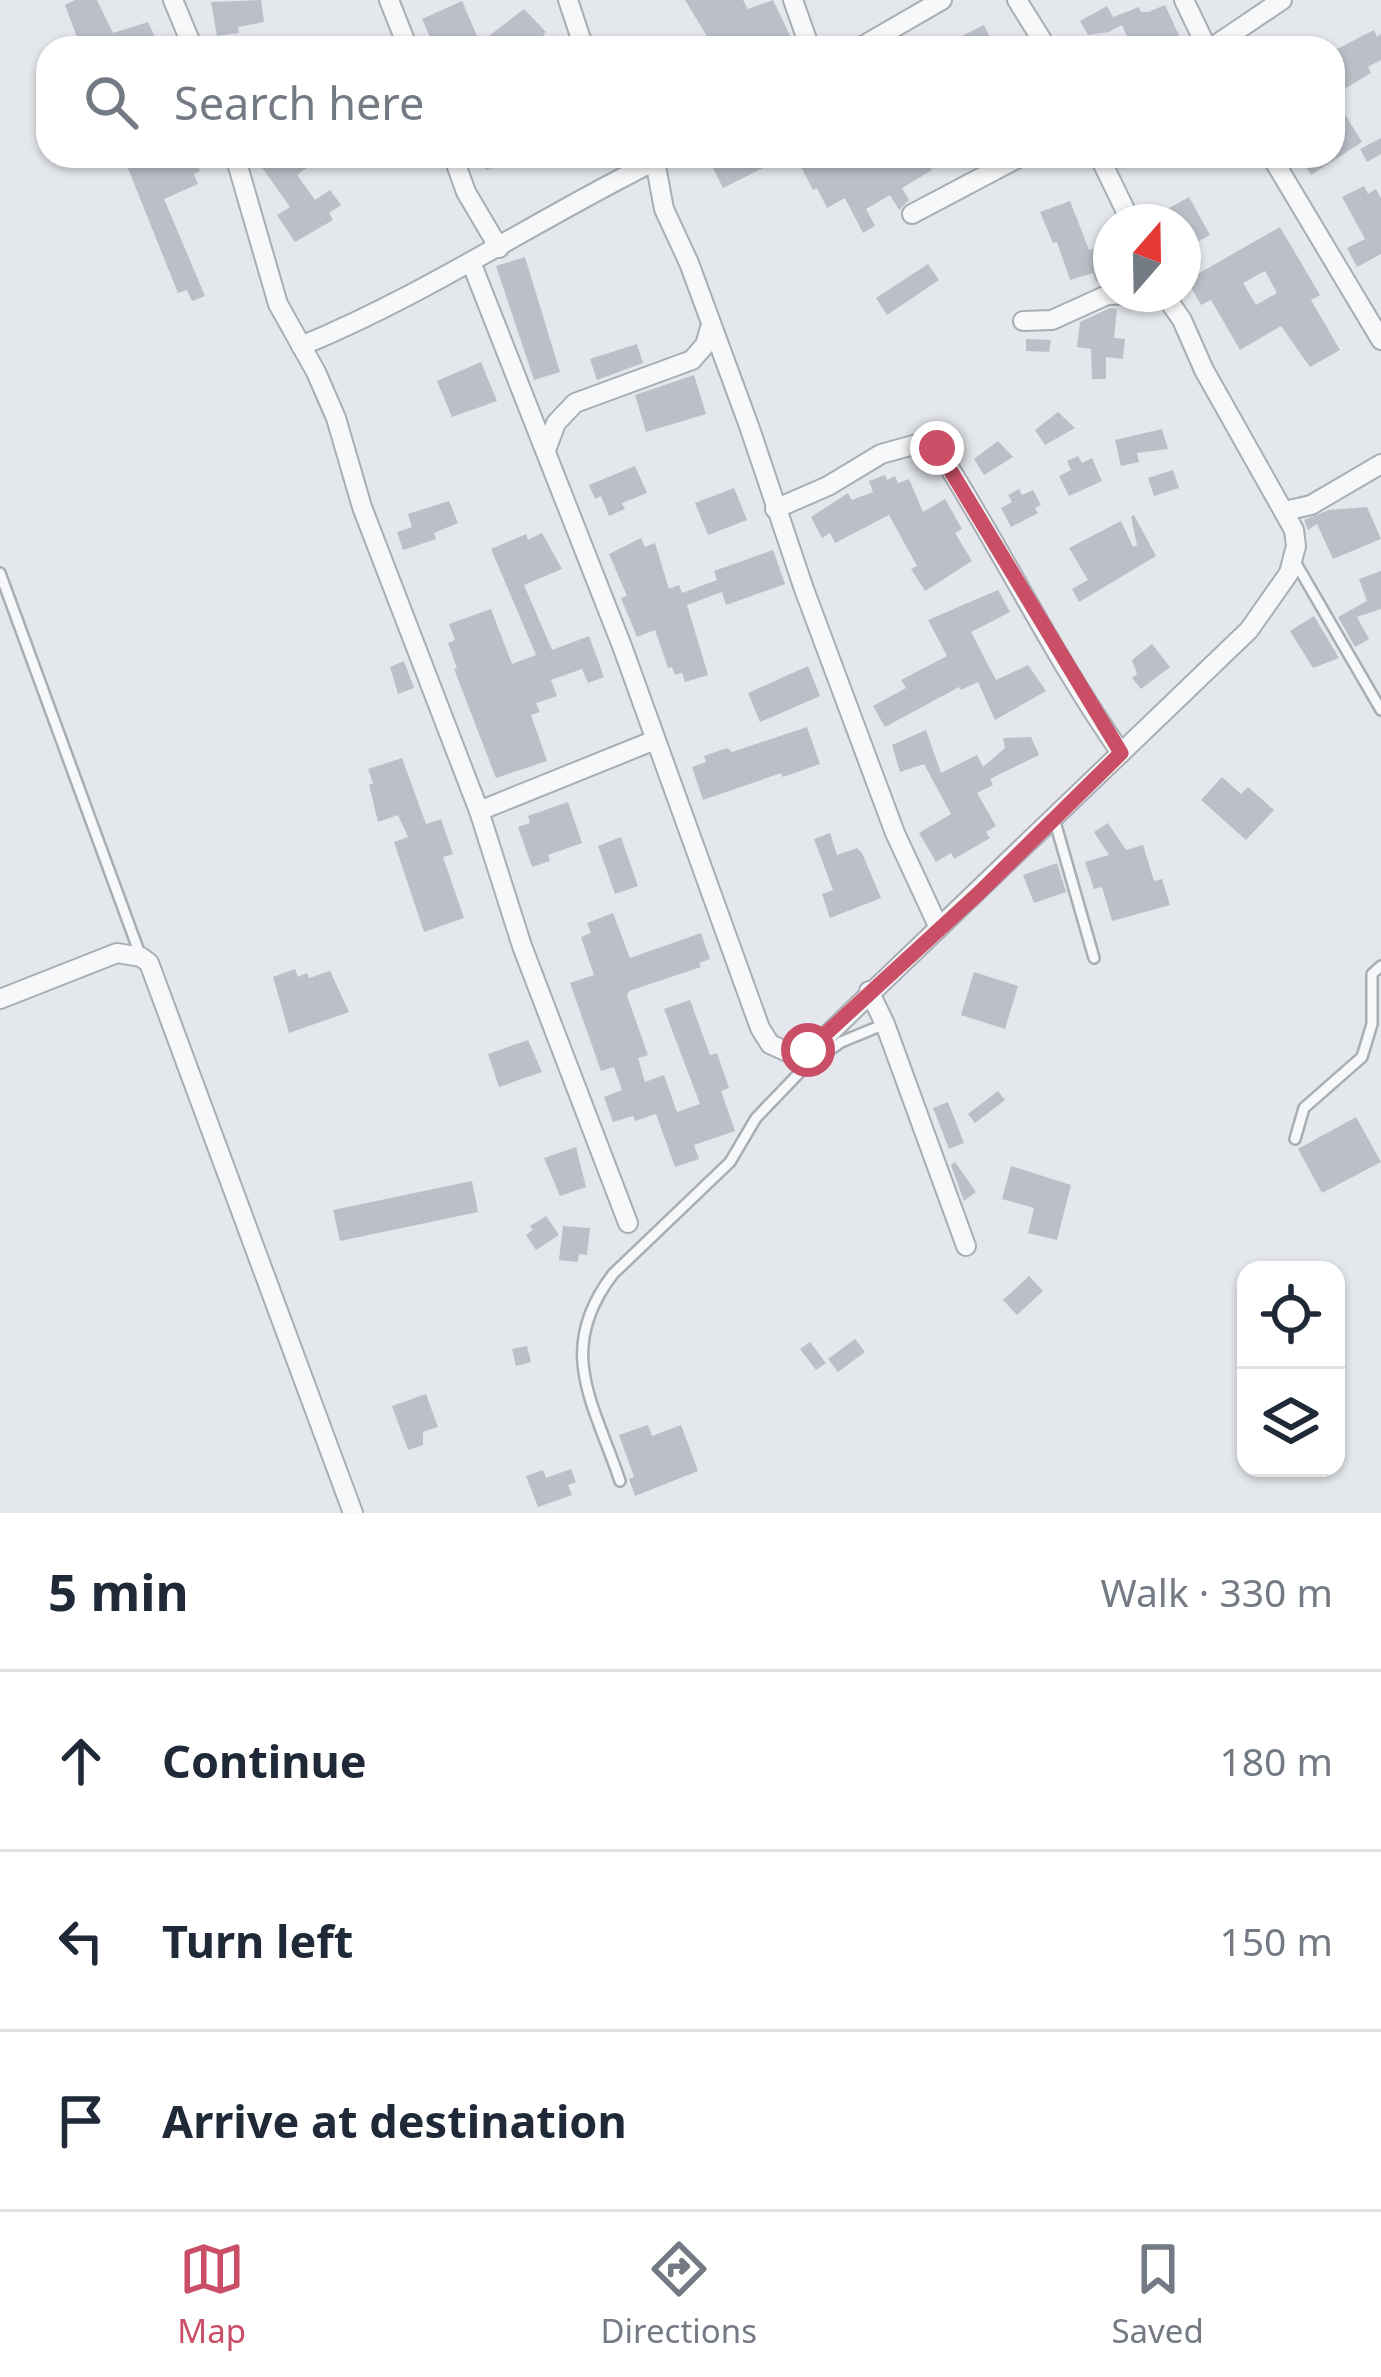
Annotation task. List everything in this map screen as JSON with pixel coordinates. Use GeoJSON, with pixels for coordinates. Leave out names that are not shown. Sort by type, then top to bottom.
{"type":"FeatureCollection","features":[{"type":"Feature","properties":{"kind":"street"},"geometry":{"type":"LineString","coordinates":[[173,0],[188,36]]}},
{"type":"Feature","properties":{"kind":"street"},"geometry":{"type":"LineString","coordinates":[[389,0],[403,36]]}},
{"type":"Feature","properties":{"kind":"street"},"geometry":{"type":"LineString","coordinates":[[568,0],[580,36]]}},
{"type":"Feature","properties":{"kind":"street"},"geometry":{"type":"LineString","coordinates":[[793,0],[806,36]]}},
{"type":"Feature","properties":{"kind":"street"},"geometry":{"type":"LineString","coordinates":[[880,36],[942,0]]}},
{"type":"Feature","properties":{"kind":"street"},"geometry":{"type":"LineString","coordinates":[[1017,0],[1040,36]]}},
{"type":"Feature","properties":{"kind":"street"},"geometry":{"type":"LineString","coordinates":[[1184,0],[1203,36]]}},
{"type":"Feature","properties":{"kind":"street"},"geometry":{"type":"LineString","coordinates":[[1227,36],[1282,0]]}},
{"type":"Feature","properties":{"kind":"street"},"geometry":{"type":"LineString","coordinates":[[238,168],[274,293],[336,418],[362,507],[479,811],[523,946],[628,1223]]}},
{"type":"Feature","properties":{"kind":"street"},"geometry":{"type":"LineString","coordinates":[[457,168],[499,248]]}},
{"type":"Feature","properties":{"kind":"street"},"geometry":{"type":"LineString","coordinates":[[301,346],[361,321],[638,168]]}},
{"type":"Feature","properties":{"kind":"street"},"geometry":{"type":"LineString","coordinates":[[658,168],[664,209],[749,426],[895,833],[939,928]]}},
{"type":"Feature","properties":{"kind":"street"},"geometry":{"type":"LineString","coordinates":[[912,214],[999,168]]}},
{"type":"Feature","properties":{"kind":"street"},"geometry":{"type":"LineString","coordinates":[[1105,168],[1122,204]]}},
{"type":"Feature","properties":{"kind":"street"},"geometry":{"type":"LineString","coordinates":[[1278,168],[1381,340]]}},
{"type":"Feature","properties":{"kind":"street"},"geometry":{"type":"LineString","coordinates":[[471,262],[546,450],[760,1028],[770,1044],[794,1055],[808,1050],[939,928],[1249,630],[1294,560],[1294,530],[1174,312]]}},
{"type":"Feature","properties":{"kind":"street"},"geometry":{"type":"LineString","coordinates":[[1023,321],[1052,320],[1093,302]]}},
{"type":"Feature","properties":{"kind":"street"},"geometry":{"type":"LineString","coordinates":[[546,450],[556,423],[575,403],[692,360],[705,345],[710,328]]}},
{"type":"Feature","properties":{"kind":"street"},"geometry":{"type":"LineString","coordinates":[[776,509],[828,486],[881,454],[928,441],[978,512],[1121,753]]}},
{"type":"Feature","properties":{"kind":"street"},"geometry":{"type":"LineString","coordinates":[[1285,512],[1311,505],[1381,464]]}},
{"type":"Feature","properties":{"kind":"street"},"geometry":{"type":"LineString","coordinates":[[479,811],[655,740]]}},
{"type":"Feature","properties":{"kind":"street"},"geometry":{"type":"LineString","coordinates":[[0,999],[117,953],[141,957],[157,979],[353,1513]]}},
{"type":"Feature","properties":{"kind":"street"},"geometry":{"type":"LineString","coordinates":[[869,991],[966,1246]]}},
{"type":"Feature","properties":{"kind":"lane"},"geometry":{"type":"LineString","coordinates":[[1294,560],[1381,710]]}},
{"type":"Feature","properties":{"kind":"lane"},"geometry":{"type":"LineString","coordinates":[[0,573],[141,957]]}},
{"type":"Feature","properties":{"kind":"lane"},"geometry":{"type":"LineString","coordinates":[[1054,816],[1094,958]]}},
{"type":"Feature","properties":{"kind":"lane"},"geometry":{"type":"LineString","coordinates":[[1294,1139],[1304,1108],[1361,1057],[1372,1024],[1372,974],[1381,966]]}},
{"type":"Feature","properties":{"kind":"lane"},"geometry":{"type":"LineString","coordinates":[[620,1481],[579,1348],[598,1294],[730,1162],[757,1118],[803,1069],[841,1042],[885,1024]]}},
{"type":"Feature","properties":{"kind":"building"},"geometry":{"type":"Polygon","coordinates":[[[97,0],[113,33],[148,22],[155,36],[77,36],[65,5],[97,0]]]}},
{"type":"Feature","properties":{"kind":"building"},"geometry":{"type":"Polygon","coordinates":[[[261,0],[264,22],[217,36],[211,2],[261,0]]]}},
{"type":"Feature","properties":{"kind":"building"},"geometry":{"type":"Polygon","coordinates":[[[685,0],[743,0],[748,9],[773,0],[790,36],[707,36],[685,0]]]}},
{"type":"Feature","properties":{"kind":"building"},"geometry":{"type":"Polygon","coordinates":[[[462,1],[477,36],[430,36],[422,19],[462,1]]]}},
{"type":"Feature","properties":{"kind":"building"},"geometry":{"type":"Polygon","coordinates":[[[1165,5],[1179,36],[1127,36],[1122,25],[1088,35],[1080,21],[1107,6],[1113,17],[1139,7],[1148,12],[1165,5]]]}},
{"type":"Feature","properties":{"kind":"building"},"geometry":{"type":"Polygon","coordinates":[[[524,9],[546,32],[489,36],[524,9]]]}},
{"type":"Feature","properties":{"kind":"building"},"geometry":{"type":"Polygon","coordinates":[[[984,25],[989,36],[962,36],[984,25]]]}},
{"type":"Feature","properties":{"kind":"building"},"geometry":{"type":"Polygon","coordinates":[[[1374,30],[1377,37],[1381,34],[1381,60],[1368,67],[1371,73],[1345,89],[1345,45],[1374,30]]]}},
{"type":"Feature","properties":{"kind":"building"},"geometry":{"type":"Polygon","coordinates":[[[1345,117],[1362,142],[1345,153],[1345,117]]]}},
{"type":"Feature","properties":{"kind":"building"},"geometry":{"type":"Polygon","coordinates":[[[1381,138],[1381,154],[1367,162],[1360,149],[1381,138]]]}},
{"type":"Feature","properties":{"kind":"building"},"geometry":{"type":"Polygon","coordinates":[[[128,168],[200,171],[194,174],[198,184],[164,199],[205,296],[192,301],[187,290],[178,293],[128,168]]]}},
{"type":"Feature","properties":{"kind":"building"},"geometry":{"type":"Polygon","coordinates":[[[262,168],[307,168],[297,175],[315,200],[330,190],[341,205],[329,213],[333,220],[295,242],[277,215],[290,207],[262,168]]]}},
{"type":"Feature","properties":{"kind":"building"},"geometry":{"type":"Polygon","coordinates":[[[713,168],[763,168],[723,188],[713,168]]]}},
{"type":"Feature","properties":{"kind":"building"},"geometry":{"type":"Polygon","coordinates":[[[802,168],[932,170],[902,188],[909,200],[899,210],[890,195],[866,209],[875,226],[863,233],[845,198],[827,208],[817,188],[813,190],[802,168]]]}},
{"type":"Feature","properties":{"kind":"building"},"geometry":{"type":"Polygon","coordinates":[[[1364,186],[1368,194],[1376,189],[1381,198],[1381,254],[1357,267],[1347,248],[1365,239],[1342,197],[1364,186]]]}},
{"type":"Feature","properties":{"kind":"building"},"geometry":{"type":"Polygon","coordinates":[[[1070,201],[1089,250],[1093,249],[1093,273],[1070,280],[1040,212],[1070,201]]]}},
{"type":"Feature","properties":{"kind":"building"},"geometry":{"type":"Polygon","coordinates":[[[1201,219],[1210,235],[1201,240],[1201,219]]]}},
{"type":"Feature","properties":{"kind":"building"},"geometry":{"type":"Polygon","coordinates":[[[1280,227],[1320,295],[1311,300],[1340,350],[1310,367],[1281,326],[1240,350],[1211,300],[1201,305],[1201,272],[1280,227]],[[1265,271],[1243,283],[1256,305],[1277,293],[1265,271]]]}},
{"type":"Feature","properties":{"kind":"building"},"geometry":{"type":"Polygon","coordinates":[[[525,257],[560,372],[534,380],[496,266],[525,257]]]}},
{"type":"Feature","properties":{"kind":"building"},"geometry":{"type":"Polygon","coordinates":[[[928,264],[939,280],[887,315],[876,298],[928,264]]]}},
{"type":"Feature","properties":{"kind":"building"},"geometry":{"type":"Polygon","coordinates":[[[1101,312],[1117,312],[1114,338],[1125,339],[1123,359],[1106,357],[1106,379],[1092,379],[1091,349],[1077,347],[1080,322],[1101,312]]]}},
{"type":"Feature","properties":{"kind":"building"},"geometry":{"type":"Polygon","coordinates":[[[1026,339],[1051,340],[1049,352],[1026,351],[1026,339]]]}},
{"type":"Feature","properties":{"kind":"building"},"geometry":{"type":"Polygon","coordinates":[[[637,344],[643,363],[597,380],[590,359],[637,344]]]}},
{"type":"Feature","properties":{"kind":"building"},"geometry":{"type":"Polygon","coordinates":[[[481,362],[497,401],[452,417],[437,381],[481,362]]]}},
{"type":"Feature","properties":{"kind":"building"},"geometry":{"type":"Polygon","coordinates":[[[694,375],[706,414],[646,432],[635,395],[694,375]]]}},
{"type":"Feature","properties":{"kind":"building"},"geometry":{"type":"Polygon","coordinates":[[[1058,412],[1075,428],[1045,445],[1035,430],[1058,412]]]}},
{"type":"Feature","properties":{"kind":"building"},"geometry":{"type":"Polygon","coordinates":[[[1162,429],[1168,449],[1137,453],[1139,462],[1121,466],[1115,440],[1162,429]]]}},
{"type":"Feature","properties":{"kind":"building"},"geometry":{"type":"Polygon","coordinates":[[[998,441],[1013,457],[984,475],[974,459],[998,441]]]}},
{"type":"Feature","properties":{"kind":"building"},"geometry":{"type":"Polygon","coordinates":[[[1078,456],[1082,463],[1092,458],[1102,481],[1069,496],[1059,476],[1071,470],[1067,461],[1078,456]]]}},
{"type":"Feature","properties":{"kind":"building"},"geometry":{"type":"Polygon","coordinates":[[[635,466],[647,493],[622,503],[625,509],[609,516],[601,496],[595,499],[589,485],[635,466]]]}},
{"type":"Feature","properties":{"kind":"building"},"geometry":{"type":"Polygon","coordinates":[[[1173,470],[1179,488],[1154,496],[1148,478],[1173,470]]]}},
{"type":"Feature","properties":{"kind":"building"},"geometry":{"type":"Polygon","coordinates":[[[885,475],[887,480],[895,476],[898,483],[909,479],[923,512],[945,499],[962,529],[955,533],[972,561],[925,591],[889,515],[835,543],[830,533],[822,538],[811,517],[848,493],[852,500],[873,492],[869,481],[885,475]]]}},
{"type":"Feature","properties":{"kind":"building"},"geometry":{"type":"Polygon","coordinates":[[[734,488],[747,520],[708,535],[695,503],[734,488]]]}},
{"type":"Feature","properties":{"kind":"building"},"geometry":{"type":"Polygon","coordinates":[[[1019,489],[1022,495],[1033,490],[1041,505],[1035,508],[1038,513],[1011,527],[1001,508],[1012,502],[1008,495],[1019,489]]]}},
{"type":"Feature","properties":{"kind":"building"},"geometry":{"type":"Polygon","coordinates":[[[449,501],[458,523],[434,533],[436,539],[403,550],[397,532],[412,527],[408,514],[449,501]]]}},
{"type":"Feature","properties":{"kind":"building"},"geometry":{"type":"Polygon","coordinates":[[[1367,507],[1381,539],[1333,559],[1317,524],[1308,530],[1304,520],[1329,510],[1367,507]]]}},
{"type":"Feature","properties":{"kind":"building"},"geometry":{"type":"Polygon","coordinates":[[[1134,515],[1156,556],[1079,602],[1072,589],[1088,580],[1069,548],[1121,521],[1133,547],[1137,545],[1134,515]]]}},
{"type":"Feature","properties":{"kind":"building"},"geometry":{"type":"Polygon","coordinates":[[[542,533],[562,569],[524,585],[552,650],[589,636],[604,677],[588,683],[582,669],[551,680],[557,696],[536,703],[540,712],[531,715],[547,761],[496,778],[454,669],[448,643],[455,640],[449,624],[491,609],[512,664],[536,655],[491,549],[526,534],[528,540],[542,533]]]}},
{"type":"Feature","properties":{"kind":"building"},"geometry":{"type":"Polygon","coordinates":[[[641,538],[645,547],[655,543],[669,589],[679,585],[682,593],[717,580],[714,571],[773,550],[785,584],[726,605],[722,592],[687,605],[708,675],[685,682],[682,673],[675,675],[668,668],[655,630],[637,637],[621,598],[627,596],[609,554],[641,538]]]}},
{"type":"Feature","properties":{"kind":"building"},"geometry":{"type":"Polygon","coordinates":[[[1381,571],[1381,609],[1357,617],[1369,639],[1355,647],[1338,617],[1367,601],[1359,579],[1381,571]]]}},
{"type":"Feature","properties":{"kind":"building"},"geometry":{"type":"Polygon","coordinates":[[[998,590],[1010,612],[971,632],[996,680],[1028,665],[1046,691],[995,720],[978,682],[959,687],[885,727],[873,706],[906,688],[901,680],[947,656],[928,620],[998,590]]]}},
{"type":"Feature","properties":{"kind":"building"},"geometry":{"type":"Polygon","coordinates":[[[1314,616],[1339,658],[1313,668],[1290,631],[1314,616]]]}},
{"type":"Feature","properties":{"kind":"building"},"geometry":{"type":"Polygon","coordinates":[[[1152,644],[1170,667],[1141,689],[1132,678],[1137,674],[1132,660],[1152,644]]]}},
{"type":"Feature","properties":{"kind":"building"},"geometry":{"type":"Polygon","coordinates":[[[404,661],[414,688],[398,694],[390,667],[404,661]]]}},
{"type":"Feature","properties":{"kind":"building"},"geometry":{"type":"Polygon","coordinates":[[[808,666],[820,696],[760,722],[748,693],[808,666]]]}},
{"type":"Feature","properties":{"kind":"building"},"geometry":{"type":"Polygon","coordinates":[[[807,727],[820,764],[703,800],[692,767],[706,762],[704,756],[727,748],[732,752],[807,727]]]}},
{"type":"Feature","properties":{"kind":"building"},"geometry":{"type":"Polygon","coordinates":[[[926,730],[941,773],[977,755],[983,767],[1005,748],[1003,738],[1031,737],[1039,755],[990,779],[993,785],[977,793],[996,826],[986,832],[990,838],[954,859],[951,853],[936,862],[919,833],[951,814],[924,764],[900,772],[892,745],[926,730]]]}},
{"type":"Feature","properties":{"kind":"building"},"geometry":{"type":"Polygon","coordinates":[[[402,758],[426,824],[441,819],[453,854],[443,857],[464,918],[424,932],[394,842],[408,837],[398,815],[378,822],[369,785],[373,783],[368,769],[402,758]]]}},
{"type":"Feature","properties":{"kind":"building"},"geometry":{"type":"Polygon","coordinates":[[[1222,777],[1241,794],[1248,787],[1274,810],[1246,840],[1201,800],[1222,777]]]}},
{"type":"Feature","properties":{"kind":"building"},"geometry":{"type":"Polygon","coordinates":[[[568,802],[582,843],[548,855],[550,861],[532,867],[518,827],[530,823],[528,816],[568,802]]]}},
{"type":"Feature","properties":{"kind":"building"},"geometry":{"type":"Polygon","coordinates":[[[1108,823],[1126,850],[1143,845],[1154,881],[1162,879],[1170,905],[1112,921],[1102,887],[1094,889],[1085,862],[1109,855],[1094,832],[1108,823]]]}},
{"type":"Feature","properties":{"kind":"building"},"geometry":{"type":"Polygon","coordinates":[[[830,833],[837,855],[857,848],[862,853],[881,898],[830,918],[822,894],[833,890],[814,839],[830,833]]]}},
{"type":"Feature","properties":{"kind":"building"},"geometry":{"type":"Polygon","coordinates":[[[621,837],[638,886],[615,894],[598,846],[621,837]]]}},
{"type":"Feature","properties":{"kind":"building"},"geometry":{"type":"Polygon","coordinates":[[[1057,863],[1066,892],[1034,903],[1023,875],[1057,863]]]}},
{"type":"Feature","properties":{"kind":"building"},"geometry":{"type":"Polygon","coordinates":[[[613,913],[630,958],[701,933],[710,959],[699,963],[701,967],[629,991],[627,996],[648,1055],[638,1058],[645,1082],[664,1075],[677,1112],[700,1104],[664,1009],[690,1000],[710,1055],[717,1053],[729,1088],[721,1091],[735,1131],[694,1145],[699,1159],[675,1167],[656,1114],[613,1122],[604,1097],[622,1090],[614,1067],[601,1071],[570,983],[594,975],[581,937],[591,933],[587,923],[613,913]]]}},
{"type":"Feature","properties":{"kind":"building"},"geometry":{"type":"Polygon","coordinates":[[[295,969],[298,977],[307,973],[309,978],[330,971],[349,1012],[289,1033],[273,977],[295,969]]]}},
{"type":"Feature","properties":{"kind":"building"},"geometry":{"type":"Polygon","coordinates":[[[974,972],[1018,986],[1005,1029],[961,1015],[974,972]]]}},
{"type":"Feature","properties":{"kind":"building"},"geometry":{"type":"Polygon","coordinates":[[[528,1040],[542,1072],[499,1087],[488,1054],[528,1040]]]}},
{"type":"Feature","properties":{"kind":"building"},"geometry":{"type":"Polygon","coordinates":[[[998,1091],[1005,1100],[975,1123],[968,1114],[998,1091]]]}},
{"type":"Feature","properties":{"kind":"building"},"geometry":{"type":"Polygon","coordinates":[[[948,1102],[964,1143],[949,1149],[933,1108],[948,1102]]]}},
{"type":"Feature","properties":{"kind":"building"},"geometry":{"type":"Polygon","coordinates":[[[1356,1117],[1381,1162],[1322,1193],[1298,1149],[1356,1117]]]}},
{"type":"Feature","properties":{"kind":"building"},"geometry":{"type":"Polygon","coordinates":[[[576,1147],[586,1187],[560,1196],[544,1158],[576,1147]]]}},
{"type":"Feature","properties":{"kind":"building"},"geometry":{"type":"Polygon","coordinates":[[[955,1162],[976,1192],[964,1201],[951,1165],[955,1162]]]}},
{"type":"Feature","properties":{"kind":"building"},"geometry":{"type":"Polygon","coordinates":[[[1011,1166],[1071,1185],[1057,1240],[1028,1233],[1034,1208],[1002,1199],[1011,1166]]]}},
{"type":"Feature","properties":{"kind":"building"},"geometry":{"type":"Polygon","coordinates":[[[472,1181],[478,1212],[340,1241],[333,1210],[472,1181]]]}},
{"type":"Feature","properties":{"kind":"building"},"geometry":{"type":"Polygon","coordinates":[[[546,1216],[559,1235],[536,1250],[526,1235],[533,1230],[530,1226],[546,1216]]]}},
{"type":"Feature","properties":{"kind":"building"},"geometry":{"type":"Polygon","coordinates":[[[563,1226],[590,1228],[587,1255],[579,1254],[578,1262],[559,1260],[563,1226]]]}},
{"type":"Feature","properties":{"kind":"building"},"geometry":{"type":"Polygon","coordinates":[[[1029,1276],[1043,1291],[1017,1315],[1003,1300],[1029,1276]]]}},
{"type":"Feature","properties":{"kind":"building"},"geometry":{"type":"Polygon","coordinates":[[[855,1339],[865,1352],[838,1372],[828,1359],[855,1339]]]}},
{"type":"Feature","properties":{"kind":"building"},"geometry":{"type":"Polygon","coordinates":[[[810,1342],[826,1363],[816,1370],[800,1349],[810,1342]]]}},
{"type":"Feature","properties":{"kind":"building"},"geometry":{"type":"Polygon","coordinates":[[[527,1346],[531,1362],[516,1366],[512,1349],[527,1346]]]}},
{"type":"Feature","properties":{"kind":"building"},"geometry":{"type":"Polygon","coordinates":[[[426,1394],[438,1427],[423,1432],[423,1445],[408,1450],[392,1406],[426,1394]]]}},
{"type":"Feature","properties":{"kind":"building"},"geometry":{"type":"Polygon","coordinates":[[[648,1425],[652,1436],[681,1425],[698,1471],[635,1496],[629,1479],[634,1477],[619,1435],[648,1425]]]}},
{"type":"Feature","properties":{"kind":"building"},"geometry":{"type":"Polygon","coordinates":[[[571,1469],[576,1482],[568,1485],[572,1495],[538,1507],[526,1476],[543,1470],[546,1478],[571,1469]]]}},
{"type":"Feature","properties":{"kind":"route"},"geometry":{"type":"LineString","coordinates":[[808,1050],[980,892],[1121,753],[937,448]]}}]}
